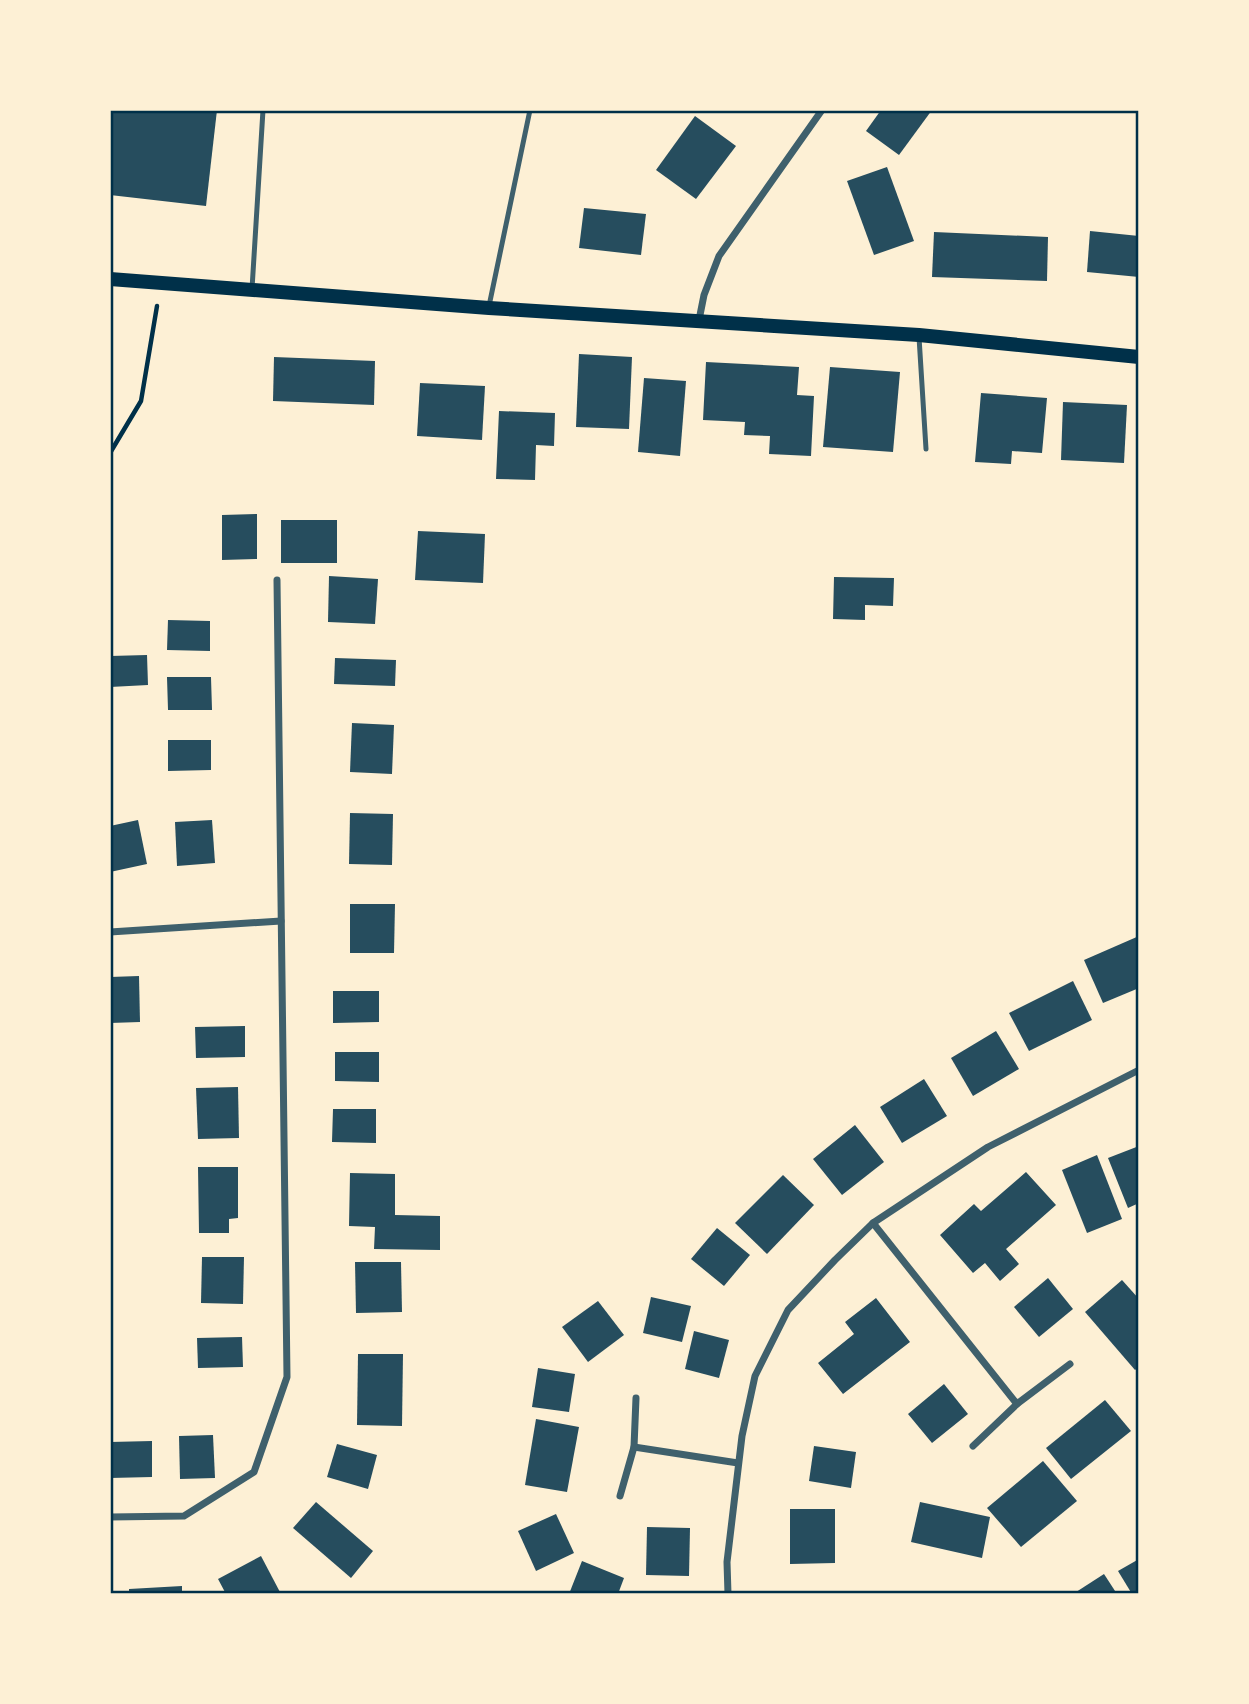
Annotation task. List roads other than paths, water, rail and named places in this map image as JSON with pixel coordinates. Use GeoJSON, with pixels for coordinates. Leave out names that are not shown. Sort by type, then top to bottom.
{"type":"FeatureCollection","features":[{"type":"Feature","properties":{"kind":"main road"},"geometry":{"type":"LineString","coordinates":[[110,279],[489,308],[919,335],[1139,357]]}},
{"type":"Feature","properties":{"kind":"street"},"geometry":{"type":"LineString","coordinates":[[699,320],[704,295],[719,256],[822,110]]}},
{"type":"Feature","properties":{"kind":"street"},"geometry":{"type":"LineString","coordinates":[[110,1517],[184,1516],[254,1472],[287,1377],[277,580]]}},
{"type":"Feature","properties":{"kind":"street"},"geometry":{"type":"LineString","coordinates":[[110,932],[281,921]]}},
{"type":"Feature","properties":{"kind":"street"},"geometry":{"type":"LineString","coordinates":[[728,1594],[727,1562],[738,1463],[755,1376],[788,1310],[873,1223],[988,1147],[1139,1070]]}},
{"type":"Feature","properties":{"kind":"street"},"geometry":{"type":"LineString","coordinates":[[873,1223],[1017,1404]]}},
{"type":"Feature","properties":{"kind":"street"},"geometry":{"type":"LineString","coordinates":[[973,1446],[1017,1404],[1070,1364]]}},
{"type":"Feature","properties":{"kind":"street"},"geometry":{"type":"LineString","coordinates":[[620,1496],[634,1447],[636,1398]]}},
{"type":"Feature","properties":{"kind":"street"},"geometry":{"type":"LineString","coordinates":[[634,1447],[738,1463]]}},
{"type":"Feature","properties":{"kind":"lane"},"geometry":{"type":"LineString","coordinates":[[252,290],[262,110]]}},
{"type":"Feature","properties":{"kind":"lane"},"geometry":{"type":"LineString","coordinates":[[489,308],[530,110]]}},
{"type":"Feature","properties":{"kind":"lane"},"geometry":{"type":"LineString","coordinates":[[919,335],[926,449]]}}]}
